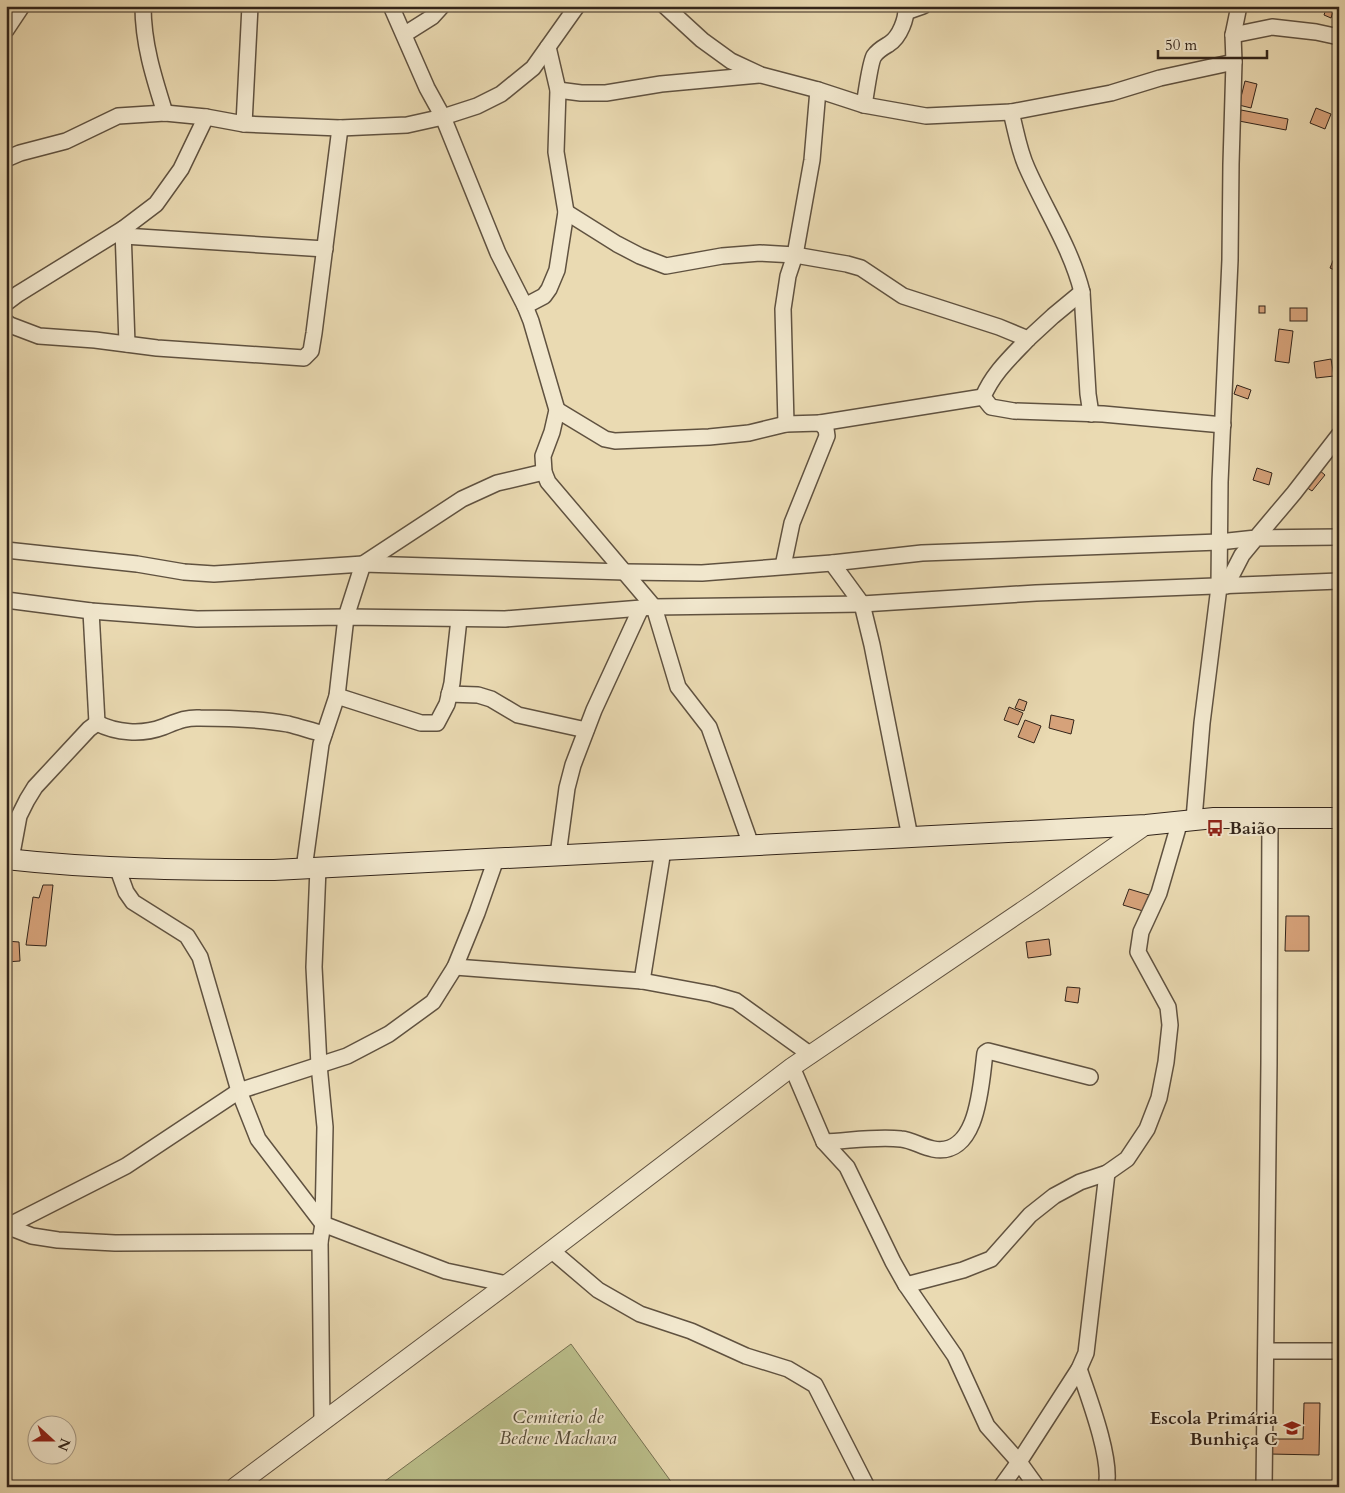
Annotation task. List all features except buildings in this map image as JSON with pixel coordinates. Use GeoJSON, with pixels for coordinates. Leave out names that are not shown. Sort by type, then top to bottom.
{"type":"FeatureCollection","features":[{"type":"Feature","properties":{"kind":"main road"},"geometry":{"type":"LineString","coordinates":[[9,859],[39,863],[165,870],[274,870],[1146,825],[1187,820],[1270,817],[1339,818]]}},
{"type":"Feature","properties":{"kind":"street"},"geometry":{"type":"LineString","coordinates":[[6,30],[22,6]]}},
{"type":"Feature","properties":{"kind":"street"},"geometry":{"type":"LineString","coordinates":[[143,6],[142,27],[149,60],[165,113]]}},
{"type":"Feature","properties":{"kind":"street"},"geometry":{"type":"LineString","coordinates":[[244,124],[250,6]]}},
{"type":"Feature","properties":{"kind":"street"},"geometry":{"type":"LineString","coordinates":[[392,6],[427,88],[444,117],[498,253],[525,306],[538,345],[557,410],[544,456],[544,472],[548,482],[625,572],[648,607],[678,687],[709,728],[751,845]]}},
{"type":"Feature","properties":{"kind":"street"},"geometry":{"type":"LineString","coordinates":[[405,34],[432,17],[442,6]]}},
{"type":"Feature","properties":{"kind":"street"},"geometry":{"type":"LineString","coordinates":[[6,159],[20,153],[66,141],[118,116],[165,113],[206,117],[244,124],[340,128],[407,125],[444,117],[477,106],[501,94],[533,68],[577,6]]}},
{"type":"Feature","properties":{"kind":"street"},"geometry":{"type":"LineString","coordinates":[[665,6],[702,40],[732,61],[760,75],[818,90],[864,105],[926,116],[1011,112],[1111,93],[1160,78],[1234,62]]}},
{"type":"Feature","properties":{"kind":"street"},"geometry":{"type":"LineString","coordinates":[[864,105],[874,56],[899,34],[906,9],[923,6]]}},
{"type":"Feature","properties":{"kind":"street"},"geometry":{"type":"LineString","coordinates":[[906,1285],[963,1270],[991,1260],[1030,1215],[1054,1196],[1080,1182],[1107,1173],[1127,1159],[1147,1129],[1159,1098],[1166,1062],[1170,1025],[1168,1007],[1138,952],[1141,932],[1160,893],[1187,820],[1223,586],[1219,542],[1229,299],[1233,35],[1239,6]]}},
{"type":"Feature","properties":{"kind":"street"},"geometry":{"type":"LineString","coordinates":[[1233,35],[1272,27],[1316,32],[1339,37]]}},
{"type":"Feature","properties":{"kind":"street"},"geometry":{"type":"LineString","coordinates":[[525,306],[544,296],[549,289],[557,270],[566,212],[556,152],[558,90],[548,47]]}},
{"type":"Feature","properties":{"kind":"street"},"geometry":{"type":"LineString","coordinates":[[558,90],[581,93],[606,93],[661,84],[760,75]]}},
{"type":"Feature","properties":{"kind":"street"},"geometry":{"type":"LineString","coordinates":[[786,424],[783,308],[788,276],[795,256],[812,160],[818,90]]}},
{"type":"Feature","properties":{"kind":"street"},"geometry":{"type":"LineString","coordinates":[[1011,112],[1026,166],[1067,251],[1082,292],[1088,394],[1091,414]]}},
{"type":"Feature","properties":{"kind":"street"},"geometry":{"type":"LineString","coordinates":[[6,303],[18,294],[123,233],[156,204],[181,169],[206,117]]}},
{"type":"Feature","properties":{"kind":"street"},"geometry":{"type":"LineString","coordinates":[[6,322],[39,336],[157,348],[304,358],[311,351],[340,128]]}},
{"type":"Feature","properties":{"kind":"street"},"geometry":{"type":"LineString","coordinates":[[566,212],[596,232],[633,252],[666,266],[722,256],[760,253],[847,264],[861,268],[903,296],[999,327],[1028,339]]}},
{"type":"Feature","properties":{"kind":"street"},"geometry":{"type":"LineString","coordinates":[[123,233],[325,249]]}},
{"type":"Feature","properties":{"kind":"street"},"geometry":{"type":"LineString","coordinates":[[123,233],[127,344]]}},
{"type":"Feature","properties":{"kind":"street"},"geometry":{"type":"LineString","coordinates":[[983,397],[1000,367],[1053,316],[1082,292]]}},
{"type":"Feature","properties":{"kind":"street"},"geometry":{"type":"LineString","coordinates":[[983,397],[991,407],[1014,411],[1091,414],[1223,426]]}},
{"type":"Feature","properties":{"kind":"street"},"geometry":{"type":"LineString","coordinates":[[557,410],[606,439],[615,441],[709,437],[750,433],[786,424],[820,423],[983,397]]}},
{"type":"Feature","properties":{"kind":"street"},"geometry":{"type":"LineString","coordinates":[[783,566],[792,523],[827,436],[826,429],[820,423]]}},
{"type":"Feature","properties":{"kind":"street"},"geometry":{"type":"LineString","coordinates":[[1223,586],[1242,555],[1339,435]]}},
{"type":"Feature","properties":{"kind":"street"},"geometry":{"type":"LineString","coordinates":[[322,1422],[320,1242],[323,1224],[325,1128],[319,1065],[311,868],[321,744],[337,696],[346,617],[363,564],[462,499],[497,483],[544,472]]}},
{"type":"Feature","properties":{"kind":"street"},"geometry":{"type":"LineString","coordinates":[[6,550],[214,574],[363,564],[702,573],[922,553],[1219,542],[1256,538],[1339,537]]}},
{"type":"Feature","properties":{"kind":"street"},"geometry":{"type":"LineString","coordinates":[[832,562],[862,604],[872,645],[910,837]]}},
{"type":"Feature","properties":{"kind":"street"},"geometry":{"type":"LineString","coordinates":[[6,600],[91,611],[197,619],[346,617],[504,619],[648,607],[862,604],[1036,593],[1339,580]]}},
{"type":"Feature","properties":{"kind":"street"},"geometry":{"type":"LineString","coordinates":[[558,856],[566,788],[573,765],[586,730],[648,607]]}},
{"type":"Feature","properties":{"kind":"street"},"geometry":{"type":"LineString","coordinates":[[91,611],[96,723]]}},
{"type":"Feature","properties":{"kind":"street"},"geometry":{"type":"LineString","coordinates":[[337,696],[421,723],[437,723],[447,704],[459,619]]}},
{"type":"Feature","properties":{"kind":"street"},"geometry":{"type":"LineString","coordinates":[[449,694],[478,695],[491,699],[518,715],[586,730]]}},
{"type":"Feature","properties":{"kind":"street"},"geometry":{"type":"LineString","coordinates":[[96,723],[115,730],[139,732],[161,728],[183,718],[250,720],[288,724],[324,734]]}},
{"type":"Feature","properties":{"kind":"street"},"geometry":{"type":"LineString","coordinates":[[9,859],[19,816],[35,787],[96,723]]}},
{"type":"Feature","properties":{"kind":"street"},"geometry":{"type":"LineString","coordinates":[[1264,1487],[1270,817]]}},
{"type":"Feature","properties":{"kind":"street"},"geometry":{"type":"LineString","coordinates":[[235,1487],[507,1284],[792,1067],[1146,825]]}},
{"type":"Feature","properties":{"kind":"street"},"geometry":{"type":"LineString","coordinates":[[642,981],[663,850]]}},
{"type":"Feature","properties":{"kind":"street"},"geometry":{"type":"LineString","coordinates":[[8,1227],[126,1166],[239,1091],[347,1056],[389,1034],[433,1002],[455,967],[496,859]]}},
{"type":"Feature","properties":{"kind":"street"},"geometry":{"type":"LineString","coordinates":[[116,867],[126,892],[133,902],[186,936],[200,957],[239,1091],[258,1140],[323,1224],[446,1271],[507,1284]]}},
{"type":"Feature","properties":{"kind":"street"},"geometry":{"type":"LineString","coordinates":[[455,967],[642,981],[712,994],[736,1001],[811,1055]]}},
{"type":"Feature","properties":{"kind":"street"},"geometry":{"type":"LineString","coordinates":[[824,1142],[902,1139],[933,1149],[942,1149],[958,1143],[966,1137],[971,1128],[977,1108],[985,1053],[988,1051],[1090,1077]]}},
{"type":"Feature","properties":{"kind":"street"},"geometry":{"type":"LineString","coordinates":[[792,1067],[824,1142],[847,1168],[906,1285],[955,1356],[987,1426],[1019,1462],[1037,1487]]}},
{"type":"Feature","properties":{"kind":"street"},"geometry":{"type":"LineString","coordinates":[[1001,1487],[1079,1369],[1086,1353],[1107,1173]]}},
{"type":"Feature","properties":{"kind":"street"},"geometry":{"type":"LineString","coordinates":[[8,1227],[32,1236],[67,1240],[116,1242],[320,1242]]}},
{"type":"Feature","properties":{"kind":"street"},"geometry":{"type":"LineString","coordinates":[[551,1250],[598,1290],[640,1314],[691,1331],[746,1356],[788,1369],[815,1385],[867,1487]]}},
{"type":"Feature","properties":{"kind":"street"},"geometry":{"type":"LineString","coordinates":[[1266,1351],[1339,1351]]}},
{"type":"Feature","properties":{"kind":"street"},"geometry":{"type":"LineString","coordinates":[[1079,1369],[1104,1454],[1108,1481],[1106,1487]]}},
{"type":"Feature","properties":{"kind":"green space","name":"Cemiterio de Bedene Machava"},"geometry":{"type":"Polygon","coordinates":[[[571,1344],[675,1487],[377,1487],[571,1344]]]}},
{"type":"Feature","properties":{"kind":"place","name":"Baião"},"geometry":{"type":"Point","coordinates":[1215,828]}},
{"type":"Feature","properties":{"kind":"place","name":"Escola Primária Bunhiça C"},"geometry":{"type":"Point","coordinates":[1292,1428]}}]}
